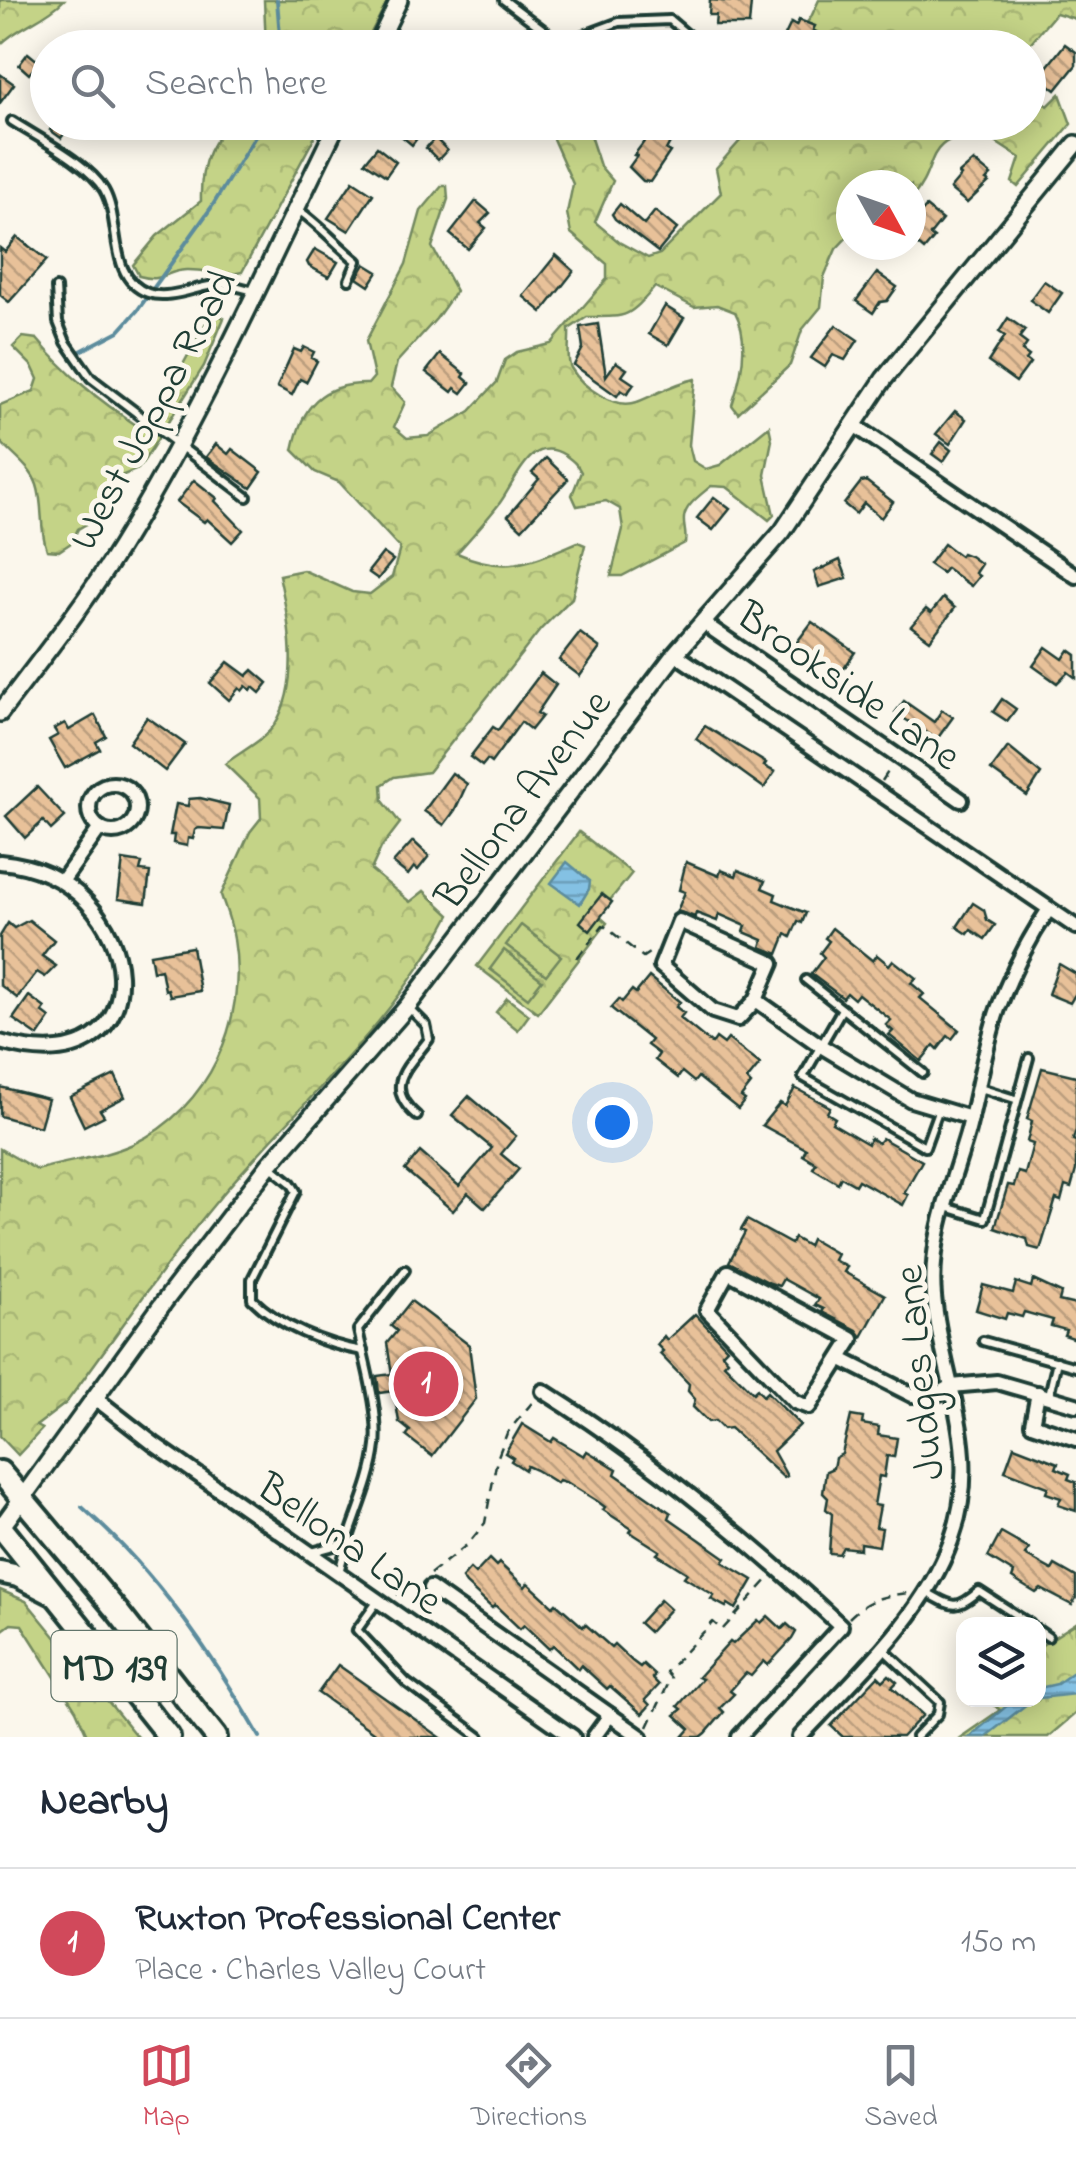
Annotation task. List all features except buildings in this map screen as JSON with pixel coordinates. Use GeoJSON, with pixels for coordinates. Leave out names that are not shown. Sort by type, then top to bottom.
{"type":"FeatureCollection","features":[{"type":"Feature","properties":{"kind":"main road","name":"MD 139"},"geometry":{"type":"LineString","coordinates":[[0,1472],[216,1737]]}},
{"type":"Feature","properties":{"kind":"main road","name":"MD 139"},"geometry":{"type":"LineString","coordinates":[[0,1528],[169,1737]]}},
{"type":"Feature","properties":{"kind":"main road"},"geometry":{"type":"LineString","coordinates":[[0,1572],[18,1576],[58,1596]]}},
{"type":"Feature","properties":{"kind":"street"},"geometry":{"type":"LineString","coordinates":[[385,30],[399,0]]}},
{"type":"Feature","properties":{"kind":"street","name":"West Joppa Road"},"geometry":{"type":"LineString","coordinates":[[0,713],[112,560],[178,444],[329,140]]}},
{"type":"Feature","properties":{"kind":"street","name":"Bellona Avenue"},"geometry":{"type":"LineString","coordinates":[[0,1528],[269,1165],[407,1006],[674,654],[782,532],[884,379],[1076,144]]}},
{"type":"Feature","properties":{"kind":"street"},"geometry":{"type":"LineString","coordinates":[[854,424],[1076,576]]}},
{"type":"Feature","properties":{"kind":"street","name":"Brookside Lane"},"geometry":{"type":"LineString","coordinates":[[702,622],[961,800]]}},
{"type":"Feature","properties":{"kind":"street"},"geometry":{"type":"LineString","coordinates":[[674,654],[1076,926]]}},
{"type":"Feature","properties":{"kind":"street"},"geometry":{"type":"LineString","coordinates":[[63,880],[100,828]]}},
{"type":"Feature","properties":{"kind":"street"},"geometry":{"type":"LineString","coordinates":[[0,862],[26,864],[63,880],[85,899],[112,941],[121,966],[120,993],[114,1012],[101,1029],[77,1046],[29,1050],[0,1042]]}},
{"type":"Feature","properties":{"kind":"street","name":"Judges Lane"},"geometry":{"type":"LineString","coordinates":[[800,1737],[882,1648],[926,1592],[951,1541],[964,1480],[964,1439],[937,1322],[933,1275],[944,1206],[997,1012],[1023,952],[1049,909]]}},
{"type":"Feature","properties":{"kind":"street"},"geometry":{"type":"LineString","coordinates":[[679,922],[772,963],[756,1000],[738,1018],[713,1011],[661,966],[679,922]]}},
{"type":"Feature","properties":{"kind":"street"},"geometry":{"type":"LineString","coordinates":[[756,1000],[821,1046],[911,1100],[971,1118]]}},
{"type":"Feature","properties":{"kind":"street"},"geometry":{"type":"LineString","coordinates":[[728,1272],[852,1338],[841,1360],[808,1407],[795,1402],[707,1310],[728,1272]]}},
{"type":"Feature","properties":{"kind":"street"},"geometry":{"type":"LineString","coordinates":[[841,1360],[912,1396],[939,1393],[951,1386],[997,1382],[1076,1405]]}},
{"type":"Feature","properties":{"kind":"street"},"geometry":{"type":"LineString","coordinates":[[543,1391],[607,1432],[777,1569],[841,1626],[739,1737]]}},
{"type":"Feature","properties":{"kind":"street"},"geometry":{"type":"LineString","coordinates":[[1043,1395],[1032,1424],[1076,1439]]}},
{"type":"Feature","properties":{"kind":"street","name":"Bellona Lane"},"geometry":{"type":"LineString","coordinates":[[95,1398],[154,1444],[572,1737]]}},
{"type":"Feature","properties":{"kind":"street"},"geometry":{"type":"LineString","coordinates":[[430,1588],[643,1737]]}},
{"type":"Feature","properties":{"kind":"street"},"geometry":{"type":"LineString","coordinates":[[594,1737],[610,1715]]}},
{"type":"Feature","properties":{"kind":"lane"},"geometry":{"type":"LineString","coordinates":[[504,0],[544,30]]}},
{"type":"Feature","properties":{"kind":"lane"},"geometry":{"type":"LineString","coordinates":[[596,30],[619,22],[670,20],[682,30]]}},
{"type":"Feature","properties":{"kind":"lane"},"geometry":{"type":"LineString","coordinates":[[12,120],[30,132]]}},
{"type":"Feature","properties":{"kind":"lane"},"geometry":{"type":"LineString","coordinates":[[42,140],[91,173],[102,186],[111,204],[119,258],[125,272],[147,292],[159,294],[228,284],[254,292]]}},
{"type":"Feature","properties":{"kind":"lane"},"geometry":{"type":"LineString","coordinates":[[296,208],[357,261],[349,280]]}},
{"type":"Feature","properties":{"kind":"lane"},"geometry":{"type":"LineString","coordinates":[[56,288],[58,322],[76,360],[91,378],[247,497]]}},
{"type":"Feature","properties":{"kind":"lane"},"geometry":{"type":"LineString","coordinates":[[806,980],[922,1073]]}},
{"type":"Feature","properties":{"kind":"lane"},"geometry":{"type":"LineString","coordinates":[[407,1006],[426,1025],[429,1039],[401,1077],[398,1093],[417,1116]]}},
{"type":"Feature","properties":{"kind":"lane"},"geometry":{"type":"LineString","coordinates":[[842,1008],[803,1077],[925,1147],[938,1110]]}},
{"type":"Feature","properties":{"kind":"lane"},"geometry":{"type":"LineString","coordinates":[[944,1206],[985,1219],[1029,1058]]}},
{"type":"Feature","properties":{"kind":"lane"},"geometry":{"type":"LineString","coordinates":[[979,1088],[1015,1100]]}},
{"type":"Feature","properties":{"kind":"lane"},"geometry":{"type":"LineString","coordinates":[[269,1165],[296,1191],[252,1278],[252,1299],[275,1318],[343,1348],[363,1351]]}},
{"type":"Feature","properties":{"kind":"lane"},"geometry":{"type":"LineString","coordinates":[[339,1574],[345,1542],[371,1476],[377,1442],[358,1330],[405,1270]]}},
{"type":"Feature","properties":{"kind":"lane"},"geometry":{"type":"LineString","coordinates":[[983,1341],[1076,1367]]}},
{"type":"Feature","properties":{"kind":"lane"},"geometry":{"type":"LineString","coordinates":[[1043,1395],[1057,1361]]}},
{"type":"Feature","properties":{"kind":"lane"},"geometry":{"type":"LineString","coordinates":[[309,1552],[345,1542]]}},
{"type":"Feature","properties":{"kind":"lane"},"geometry":{"type":"LineString","coordinates":[[926,1592],[952,1606],[964,1604],[979,1591],[1019,1617]]}},
{"type":"Feature","properties":{"kind":"lane"},"geometry":{"type":"LineString","coordinates":[[380,1602],[357,1630],[406,1683],[480,1737]]}},
{"type":"Feature","properties":{"kind":"lane"},"geometry":{"type":"LineString","coordinates":[[882,1648],[940,1702],[938,1714],[916,1737]]}},
{"type":"Feature","properties":{"kind":"path"},"geometry":{"type":"LineString","coordinates":[[876,790],[898,758]]}},
{"type":"Feature","properties":{"kind":"path"},"geometry":{"type":"LineString","coordinates":[[578,958],[603,925],[639,953]]}},
{"type":"Feature","properties":{"kind":"path"},"geometry":{"type":"LineString","coordinates":[[380,1602],[438,1568],[468,1544],[485,1523],[497,1459],[507,1434],[543,1391]]}},
{"type":"Feature","properties":{"kind":"path"},"geometry":{"type":"LineString","coordinates":[[643,1737],[671,1678],[666,1672],[713,1622],[722,1630],[777,1569]]}},
{"type":"Feature","properties":{"kind":"path"},"geometry":{"type":"LineString","coordinates":[[841,1626],[864,1603],[880,1596],[926,1592]]}},
{"type":"Feature","properties":{"kind":"green space"},"geometry":{"type":"Polygon","coordinates":[[[0,0],[64,0],[0,45],[0,0]]]}},
{"type":"Feature","properties":{"kind":"green space"},"geometry":{"type":"Polygon","coordinates":[[[264,0],[388,0],[372,30],[265,30],[264,0]]]}},
{"type":"Feature","properties":{"kind":"green space"},"geometry":{"type":"Polygon","coordinates":[[[819,0],[1076,0],[1076,19],[1056,13],[1042,30],[801,30],[819,0]]]}},
{"type":"Feature","properties":{"kind":"green space"},"geometry":{"type":"Polygon","coordinates":[[[1060,94],[1071,124],[1018,187],[1012,182],[1020,158],[992,140],[1046,140],[1046,105],[1060,94]]]}},
{"type":"Feature","properties":{"kind":"green space"},"geometry":{"type":"Polygon","coordinates":[[[216,140],[313,140],[242,272],[186,270],[154,278],[139,276],[133,265],[157,236],[201,201],[202,179],[216,140]]]}},
{"type":"Feature","properties":{"kind":"green space"},"geometry":{"type":"Polygon","coordinates":[[[554,140],[592,140],[600,166],[613,181],[595,222],[619,242],[648,258],[660,254],[721,193],[716,168],[741,140],[950,140],[939,148],[926,173],[926,170],[836,170],[836,249],[824,277],[821,307],[802,330],[790,365],[738,413],[732,405],[743,346],[735,312],[717,305],[694,307],[655,287],[626,314],[587,317],[569,329],[571,368],[591,389],[609,400],[637,402],[695,379],[689,445],[693,461],[706,469],[720,465],[769,426],[772,440],[765,475],[774,515],[769,520],[727,487],[711,486],[685,513],[685,543],[622,576],[611,576],[623,529],[620,509],[606,501],[577,506],[572,495],[581,472],[565,455],[542,450],[525,463],[499,504],[457,553],[490,563],[518,563],[578,542],[585,545],[572,598],[541,629],[428,772],[394,777],[382,785],[383,801],[400,823],[381,848],[371,870],[410,902],[424,891],[450,915],[427,955],[373,1028],[221,1196],[66,1403],[36,1426],[42,1429],[18,1455],[0,1436],[0,1149],[37,1170],[109,1153],[160,1128],[202,1085],[217,1059],[235,1001],[233,934],[221,895],[250,832],[261,818],[260,798],[225,764],[275,724],[288,689],[290,651],[279,575],[303,570],[352,592],[370,594],[392,577],[400,548],[339,482],[315,472],[293,450],[308,410],[326,393],[368,384],[374,377],[366,341],[406,264],[421,211],[442,186],[447,186],[448,199],[432,247],[456,291],[397,362],[391,387],[405,402],[394,427],[407,438],[428,436],[470,411],[497,382],[505,360],[517,352],[551,344],[607,279],[607,264],[571,233],[567,213],[573,184],[554,140]]]}},
{"type":"Feature","properties":{"kind":"green space"},"geometry":{"type":"Polygon","coordinates":[[[212,312],[224,318],[204,366],[145,459],[138,469],[114,479],[108,504],[100,516],[78,529],[71,543],[59,551],[47,550],[37,485],[26,467],[0,441],[0,405],[34,391],[38,379],[32,366],[13,347],[23,337],[37,339],[85,387],[139,427],[165,397],[212,312]]]}},
{"type":"Feature","properties":{"kind":"green space"},"geometry":{"type":"Polygon","coordinates":[[[579,832],[632,873],[598,915],[607,923],[538,1013],[477,966],[579,832]]]}},
{"type":"Feature","properties":{"kind":"green space"},"geometry":{"type":"Polygon","coordinates":[[[521,925],[561,956],[546,975],[506,945],[521,925]]]}},
{"type":"Feature","properties":{"kind":"green space"},"geometry":{"type":"Polygon","coordinates":[[[504,950],[542,980],[528,998],[490,969],[504,950]]]}},
{"type":"Feature","properties":{"kind":"green space"},"geometry":{"type":"Polygon","coordinates":[[[507,998],[529,1015],[518,1030],[496,1012],[507,998]]]}},
{"type":"Feature","properties":{"kind":"green space"},"geometry":{"type":"Polygon","coordinates":[[[0,1590],[26,1601],[137,1737],[88,1737],[76,1710],[22,1625],[11,1624],[0,1632],[0,1590]]]}},
{"type":"Feature","properties":{"kind":"green space"},"geometry":{"type":"Polygon","coordinates":[[[1076,1623],[1076,1713],[1048,1737],[961,1737],[1000,1710],[996,1707],[1046,1707],[1046,1642],[1076,1623]]]}},
{"type":"Feature","properties":{"kind":"water"},"geometry":{"type":"Polygon","coordinates":[[[567,862],[590,881],[580,904],[551,883],[567,862]]]}},
{"type":"Feature","properties":{"kind":"water"},"geometry":{"type":"Polygon","coordinates":[[[1076,1670],[1076,1694],[1046,1697],[1046,1686],[1057,1684],[1076,1670]]]}},
{"type":"Feature","properties":{"kind":"water"},"geometry":{"type":"Polygon","coordinates":[[[1005,1707],[1023,1707],[985,1737],[969,1737],[1005,1707]]]}},
{"type":"Feature","properties":{"kind":"waterway"},"geometry":{"type":"LineString","coordinates":[[277,0],[280,30]]}},
{"type":"Feature","properties":{"kind":"waterway"},"geometry":{"type":"LineString","coordinates":[[79,352],[119,331],[137,311],[211,208],[253,140]]}},
{"type":"Feature","properties":{"kind":"waterway"},"geometry":{"type":"LineString","coordinates":[[82,1507],[134,1558],[180,1614],[260,1737]]}},
{"type":"Feature","properties":{"kind":"place","name":"Ruxton Professional Center"},"geometry":{"type":"Point","coordinates":[426,1384]}}]}
